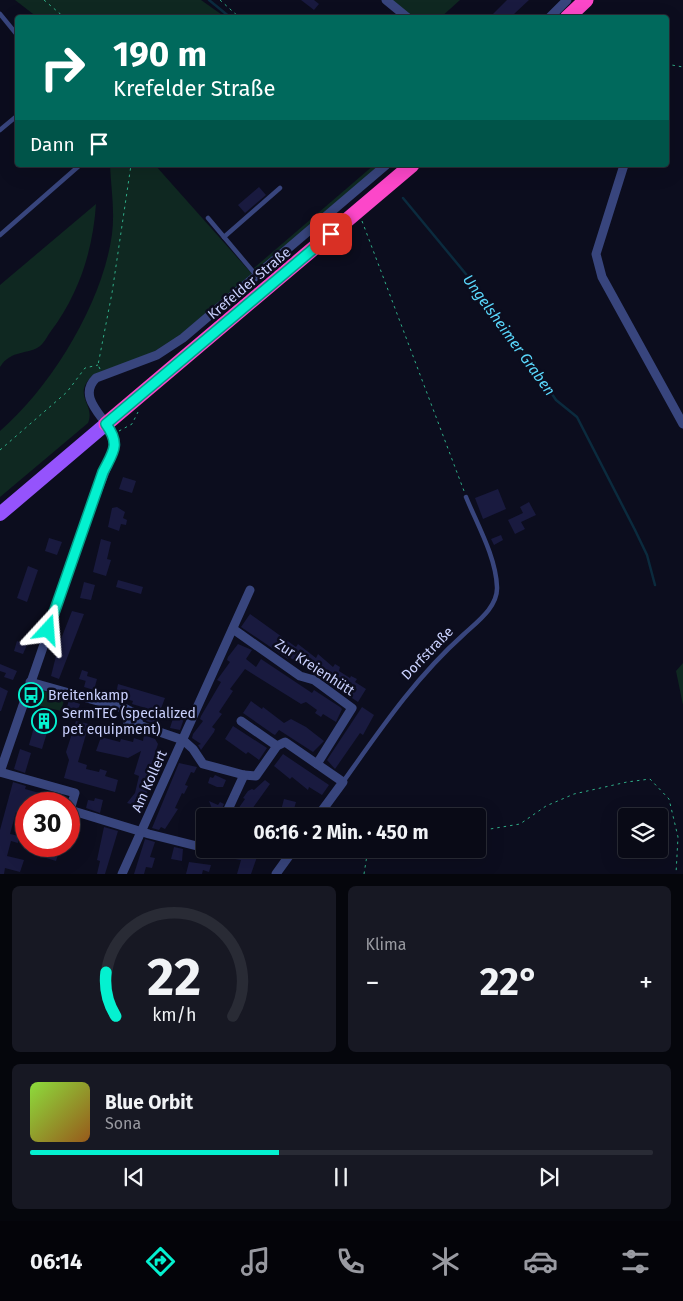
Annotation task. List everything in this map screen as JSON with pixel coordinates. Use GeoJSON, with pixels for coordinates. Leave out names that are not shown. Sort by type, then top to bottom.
{"type":"FeatureCollection","features":[{"type":"Feature","properties":{"kind":"highway"},"geometry":{"type":"LineString","coordinates":[[570,15],[586,0]]}},
{"type":"Feature","properties":{"kind":"highway"},"geometry":{"type":"LineString","coordinates":[[583,15],[598,0]]}},
{"type":"Feature","properties":{"kind":"highway","name":"Krefelder Straße"},"geometry":{"type":"LineString","coordinates":[[104,421],[397,167]]}},
{"type":"Feature","properties":{"kind":"highway","name":"Krefelder Straße"},"geometry":{"type":"LineString","coordinates":[[104,421],[410,167]]}},
{"type":"Feature","properties":{"kind":"main road","name":"Krefelder Straße"},"geometry":{"type":"LineString","coordinates":[[0,503],[104,421]]}},
{"type":"Feature","properties":{"kind":"main road","name":"Krefelder Straße"},"geometry":{"type":"LineString","coordinates":[[0,514],[104,421]]}},
{"type":"Feature","properties":{"kind":"street"},"geometry":{"type":"LineString","coordinates":[[386,0],[404,15]]}},
{"type":"Feature","properties":{"kind":"street"},"geometry":{"type":"LineString","coordinates":[[552,15],[567,0]]}},
{"type":"Feature","properties":{"kind":"street"},"geometry":{"type":"LineString","coordinates":[[196,847],[70,810],[75,793],[0,772],[103,472],[114,449],[115,441],[88,393],[89,387],[96,378],[157,355],[183,338],[384,167]]}},
{"type":"Feature","properties":{"kind":"street"},"geometry":{"type":"LineString","coordinates":[[623,167],[596,254],[602,277],[683,424]]}},
{"type":"Feature","properties":{"kind":"street","name":"Am Kollert"},"geometry":{"type":"LineString","coordinates":[[122,874],[250,590]]}},
{"type":"Feature","properties":{"kind":"street","name":"Zur Kreienhütt"},"geometry":{"type":"LineString","coordinates":[[233,630],[300,676],[314,680],[352,708],[316,764]]}},
{"type":"Feature","properties":{"kind":"street"},"geometry":{"type":"LineString","coordinates":[[30,682],[126,709],[126,722],[183,740],[193,749],[203,764],[251,776],[260,773],[278,746],[285,742],[342,782]]}},
{"type":"Feature","properties":{"kind":"street"},"geometry":{"type":"LineString","coordinates":[[241,721],[278,746]]}},
{"type":"Feature","properties":{"kind":"street"},"geometry":{"type":"LineString","coordinates":[[230,808],[244,775]]}},
{"type":"Feature","properties":{"kind":"street","name":"Dorfstraße"},"geometry":{"type":"LineString","coordinates":[[324,808],[342,782]]}},
{"type":"Feature","properties":{"kind":"street"},"geometry":{"type":"LineString","coordinates":[[276,874],[288,858]]}},
{"type":"Feature","properties":{"kind":"lane"},"geometry":{"type":"LineString","coordinates":[[0,14],[15,32]]}},
{"type":"Feature","properties":{"kind":"lane"},"geometry":{"type":"LineString","coordinates":[[0,130],[15,118]]}},
{"type":"Feature","properties":{"kind":"lane"},"geometry":{"type":"LineString","coordinates":[[0,235],[78,167]]}},
{"type":"Feature","properties":{"kind":"lane"},"geometry":{"type":"LineString","coordinates":[[224,237],[280,188]]}},
{"type":"Feature","properties":{"kind":"lane"},"geometry":{"type":"LineString","coordinates":[[208,218],[256,275]]}},
{"type":"Feature","properties":{"kind":"lane","name":"Dorfstraße"},"geometry":{"type":"LineString","coordinates":[[342,782],[412,686],[429,666],[484,616],[494,601],[498,587],[492,562],[466,497]]}},
{"type":"Feature","properties":{"kind":"path"},"geometry":{"type":"LineString","coordinates":[[44,0],[62,15]]}},
{"type":"Feature","properties":{"kind":"path"},"geometry":{"type":"LineString","coordinates":[[220,0],[237,15]]}},
{"type":"Feature","properties":{"kind":"path"},"geometry":{"type":"LineString","coordinates":[[669,65],[683,67]]}},
{"type":"Feature","properties":{"kind":"path"},"geometry":{"type":"LineString","coordinates":[[0,450],[67,392],[86,368],[98,365],[112,293],[131,167]]}},
{"type":"Feature","properties":{"kind":"path"},"geometry":{"type":"LineString","coordinates":[[362,220],[466,497]]}},
{"type":"Feature","properties":{"kind":"path"},"geometry":{"type":"LineString","coordinates":[[486,830],[520,824],[546,806],[574,794],[627,782],[650,779],[669,799],[678,837],[676,874]]}},
{"type":"Feature","properties":{"kind":"path"},"geometry":{"type":"LineString","coordinates":[[364,874],[367,858]]}},
{"type":"Feature","properties":{"kind":"green space"},"geometry":{"type":"Polygon","coordinates":[[[15,0],[201,0],[222,15],[34,15],[15,0]]]}},
{"type":"Feature","properties":{"kind":"green space"},"geometry":{"type":"Polygon","coordinates":[[[390,0],[460,0],[443,15],[408,15],[390,0]]]}},
{"type":"Feature","properties":{"kind":"green space"},"geometry":{"type":"Polygon","coordinates":[[[110,167],[157,167],[252,274],[180,335],[152,353],[93,375],[84,389],[90,416],[88,423],[0,497],[0,431],[38,391],[56,367],[86,314],[107,260],[112,234],[113,208],[110,167]]]}},
{"type":"Feature","properties":{"kind":"green space"},"geometry":{"type":"Polygon","coordinates":[[[372,167],[378,167],[256,270],[254,268],[372,167]]]}},
{"type":"Feature","properties":{"kind":"green space"},"geometry":{"type":"Polygon","coordinates":[[[96,204],[88,255],[77,287],[61,317],[40,346],[9,357],[0,367],[0,285],[96,204]]]}},
{"type":"Feature","properties":{"kind":"green space"},"geometry":{"type":"Polygon","coordinates":[[[683,663],[683,705],[676,671],[683,663]]]}},
{"type":"Feature","properties":{"kind":"green space"},"geometry":{"type":"Polygon","coordinates":[[[36,689],[65,697],[61,711],[29,703],[33,691],[36,689]]]}},
{"type":"Feature","properties":{"kind":"building"},"geometry":{"type":"Polygon","coordinates":[[[301,0],[314,0],[319,4],[314,10],[301,0]]]}},
{"type":"Feature","properties":{"kind":"building"},"geometry":{"type":"Polygon","coordinates":[[[507,0],[529,0],[515,15],[492,15],[507,0]]]}},
{"type":"Feature","properties":{"kind":"building"},"geometry":{"type":"Polygon","coordinates":[[[259,187],[266,195],[245,213],[238,205],[259,187]]]}},
{"type":"Feature","properties":{"kind":"building"},"geometry":{"type":"Polygon","coordinates":[[[123,477],[136,481],[132,493],[119,489],[123,477]]]}},
{"type":"Feature","properties":{"kind":"building"},"geometry":{"type":"Polygon","coordinates":[[[498,489],[506,509],[483,519],[475,498],[498,489]]]}},
{"type":"Feature","properties":{"kind":"building"},"geometry":{"type":"Polygon","coordinates":[[[529,502],[536,515],[521,522],[525,529],[515,534],[508,520],[523,513],[520,507],[529,502]]]}},
{"type":"Feature","properties":{"kind":"building"},"geometry":{"type":"Polygon","coordinates":[[[117,507],[125,512],[123,518],[127,520],[126,525],[121,524],[119,531],[108,527],[112,508],[117,507]]]}},
{"type":"Feature","properties":{"kind":"building"},"geometry":{"type":"Polygon","coordinates":[[[501,535],[503,540],[494,545],[491,539],[501,535]]]}},
{"type":"Feature","properties":{"kind":"building"},"geometry":{"type":"Polygon","coordinates":[[[49,538],[62,542],[57,555],[45,551],[49,538]]]}},
{"type":"Feature","properties":{"kind":"building"},"geometry":{"type":"Polygon","coordinates":[[[101,539],[111,542],[107,559],[111,560],[106,576],[93,572],[101,539]]]}},
{"type":"Feature","properties":{"kind":"building"},"geometry":{"type":"Polygon","coordinates":[[[28,566],[38,570],[27,602],[17,598],[28,566]]]}},
{"type":"Feature","properties":{"kind":"building"},"geometry":{"type":"Polygon","coordinates":[[[118,580],[143,587],[141,594],[116,587],[118,580]]]}},
{"type":"Feature","properties":{"kind":"building"},"geometry":{"type":"Polygon","coordinates":[[[84,582],[95,585],[91,600],[80,598],[84,582]]]}},
{"type":"Feature","properties":{"kind":"building"},"geometry":{"type":"Polygon","coordinates":[[[72,611],[84,614],[59,679],[51,676],[59,644],[72,611]]]}},
{"type":"Feature","properties":{"kind":"building"},"geometry":{"type":"Polygon","coordinates":[[[250,614],[296,647],[298,644],[316,658],[318,654],[333,667],[335,664],[340,667],[339,671],[350,678],[351,676],[357,679],[355,682],[366,689],[358,702],[289,657],[288,659],[241,627],[250,614]]]}},
{"type":"Feature","properties":{"kind":"building"},"geometry":{"type":"Polygon","coordinates":[[[17,641],[27,645],[23,654],[14,651],[17,641]]]}},
{"type":"Feature","properties":{"kind":"building"},"geometry":{"type":"Polygon","coordinates":[[[238,644],[252,650],[246,659],[256,667],[261,659],[312,693],[314,690],[340,707],[342,709],[336,722],[323,714],[321,717],[315,713],[317,710],[306,702],[301,704],[245,669],[230,689],[233,691],[219,712],[222,714],[212,727],[215,729],[214,732],[201,750],[198,745],[201,744],[192,738],[193,734],[203,721],[200,719],[201,716],[221,682],[217,680],[230,662],[227,660],[228,657],[238,644]]]}},
{"type":"Feature","properties":{"kind":"building"},"geometry":{"type":"Polygon","coordinates":[[[0,664],[17,671],[13,680],[4,677],[6,673],[0,671],[0,664]]]}},
{"type":"Feature","properties":{"kind":"building"},"geometry":{"type":"Polygon","coordinates":[[[82,670],[88,672],[87,676],[97,679],[94,690],[84,687],[86,681],[79,679],[82,670]]]}},
{"type":"Feature","properties":{"kind":"building"},"geometry":{"type":"Polygon","coordinates":[[[118,684],[165,698],[155,724],[146,721],[149,709],[132,704],[133,701],[123,698],[108,697],[110,690],[116,694],[118,684]]]}},
{"type":"Feature","properties":{"kind":"building"},"geometry":{"type":"Polygon","coordinates":[[[0,687],[8,691],[1,711],[0,711],[0,687]]]}},
{"type":"Feature","properties":{"kind":"building"},"geometry":{"type":"Polygon","coordinates":[[[69,700],[80,704],[77,713],[66,710],[69,700]]]}},
{"type":"Feature","properties":{"kind":"building"},"geometry":{"type":"Polygon","coordinates":[[[251,701],[262,709],[263,707],[284,723],[291,719],[306,727],[324,741],[313,752],[279,730],[275,735],[273,734],[243,713],[251,701]]]}},
{"type":"Feature","properties":{"kind":"building"},"geometry":{"type":"Polygon","coordinates":[[[362,707],[374,715],[363,735],[360,733],[335,769],[327,760],[362,707]]]}},
{"type":"Feature","properties":{"kind":"building"},"geometry":{"type":"Polygon","coordinates":[[[94,708],[104,711],[102,720],[91,717],[94,708]]]}},
{"type":"Feature","properties":{"kind":"building"},"geometry":{"type":"Polygon","coordinates":[[[181,708],[187,710],[180,730],[170,728],[174,715],[178,716],[181,708]]]}},
{"type":"Feature","properties":{"kind":"building"},"geometry":{"type":"Polygon","coordinates":[[[39,709],[46,709],[53,713],[42,749],[29,745],[39,709]]]}},
{"type":"Feature","properties":{"kind":"building"},"geometry":{"type":"Polygon","coordinates":[[[76,721],[89,724],[78,762],[87,765],[86,769],[99,772],[100,769],[107,771],[105,776],[118,780],[115,792],[64,778],[69,760],[66,752],[76,721]]]}},
{"type":"Feature","properties":{"kind":"building"},"geometry":{"type":"Polygon","coordinates":[[[233,726],[267,748],[259,760],[248,752],[246,754],[225,739],[233,726]]]}},
{"type":"Feature","properties":{"kind":"building"},"geometry":{"type":"Polygon","coordinates":[[[144,735],[155,739],[158,744],[146,782],[150,783],[144,804],[135,802],[134,805],[127,803],[135,793],[139,776],[134,774],[141,751],[128,758],[96,751],[101,737],[120,742],[121,739],[133,742],[134,738],[143,741],[144,735]]]}},
{"type":"Feature","properties":{"kind":"building"},"geometry":{"type":"Polygon","coordinates":[[[20,749],[31,753],[25,773],[14,769],[20,749]]]}},
{"type":"Feature","properties":{"kind":"building"},"geometry":{"type":"Polygon","coordinates":[[[283,754],[329,785],[322,795],[309,787],[308,790],[274,766],[283,754]]]}},
{"type":"Feature","properties":{"kind":"building"},"geometry":{"type":"Polygon","coordinates":[[[179,763],[197,767],[194,773],[191,772],[185,785],[188,786],[184,794],[182,793],[175,808],[178,809],[165,829],[161,827],[159,830],[152,828],[179,763]]]}},
{"type":"Feature","properties":{"kind":"building"},"geometry":{"type":"Polygon","coordinates":[[[215,775],[226,780],[223,787],[217,787],[208,783],[210,777],[213,778],[215,775]]]}},
{"type":"Feature","properties":{"kind":"building"},"geometry":{"type":"Polygon","coordinates":[[[265,780],[270,784],[253,808],[239,808],[248,791],[254,790],[265,780]]]}},
{"type":"Feature","properties":{"kind":"building"},"geometry":{"type":"Polygon","coordinates":[[[13,782],[26,786],[25,789],[36,792],[15,792],[15,816],[10,834],[15,835],[15,842],[11,841],[7,856],[24,860],[20,872],[5,868],[4,874],[0,874],[0,830],[13,782]]]}},
{"type":"Feature","properties":{"kind":"building"},"geometry":{"type":"Polygon","coordinates":[[[95,798],[103,800],[100,813],[86,808],[88,800],[94,801],[95,798]]]}},
{"type":"Feature","properties":{"kind":"building"},"geometry":{"type":"Polygon","coordinates":[[[284,799],[296,802],[294,808],[282,808],[284,799]]]}},
{"type":"Feature","properties":{"kind":"building"},"geometry":{"type":"Polygon","coordinates":[[[209,801],[218,805],[220,802],[224,804],[222,808],[212,808],[209,801]]]}},
{"type":"Feature","properties":{"kind":"building"},"geometry":{"type":"Polygon","coordinates":[[[104,827],[118,831],[105,874],[97,874],[100,861],[97,860],[104,827]]]}},
{"type":"Feature","properties":{"kind":"building"},"geometry":{"type":"Polygon","coordinates":[[[145,839],[155,842],[150,857],[155,858],[152,868],[146,867],[144,874],[134,874],[145,839]]]}},
{"type":"Feature","properties":{"kind":"building"},"geometry":{"type":"Polygon","coordinates":[[[174,847],[183,849],[182,861],[171,859],[174,847]]]}},
{"type":"Feature","properties":{"kind":"building"},"geometry":{"type":"Polygon","coordinates":[[[43,857],[57,857],[56,861],[43,857]]]}},
{"type":"Feature","properties":{"kind":"building"},"geometry":{"type":"Polygon","coordinates":[[[257,858],[251,874],[237,874],[241,860],[235,859],[257,858]]]}},
{"type":"Feature","properties":{"kind":"building"},"geometry":{"type":"Polygon","coordinates":[[[189,862],[211,865],[209,872],[203,870],[202,874],[186,874],[189,862]]]}},
{"type":"Feature","properties":{"kind":"waterway","name":"Ungelsheimer Graben"},"geometry":{"type":"LineString","coordinates":[[209,0],[227,15]]}},
{"type":"Feature","properties":{"kind":"waterway","name":"Ungelsheimer Graben"},"geometry":{"type":"LineString","coordinates":[[403,198],[475,285],[513,336],[556,400],[577,417],[647,555],[655,585]]}},
{"type":"Feature","properties":{"kind":"place","name":"Breitenkamp"},"geometry":{"type":"Point","coordinates":[31,695]}},
{"type":"Feature","properties":{"kind":"place","name":"SermTEC (specialized pet equipment)"},"geometry":{"type":"Point","coordinates":[44,721]}},
{"type":"Feature","properties":{"kind":"route"},"geometry":{"type":"LineString","coordinates":[[48,630],[103,472],[114,449],[115,441],[113,434],[106,424],[331,234]]}}]}
